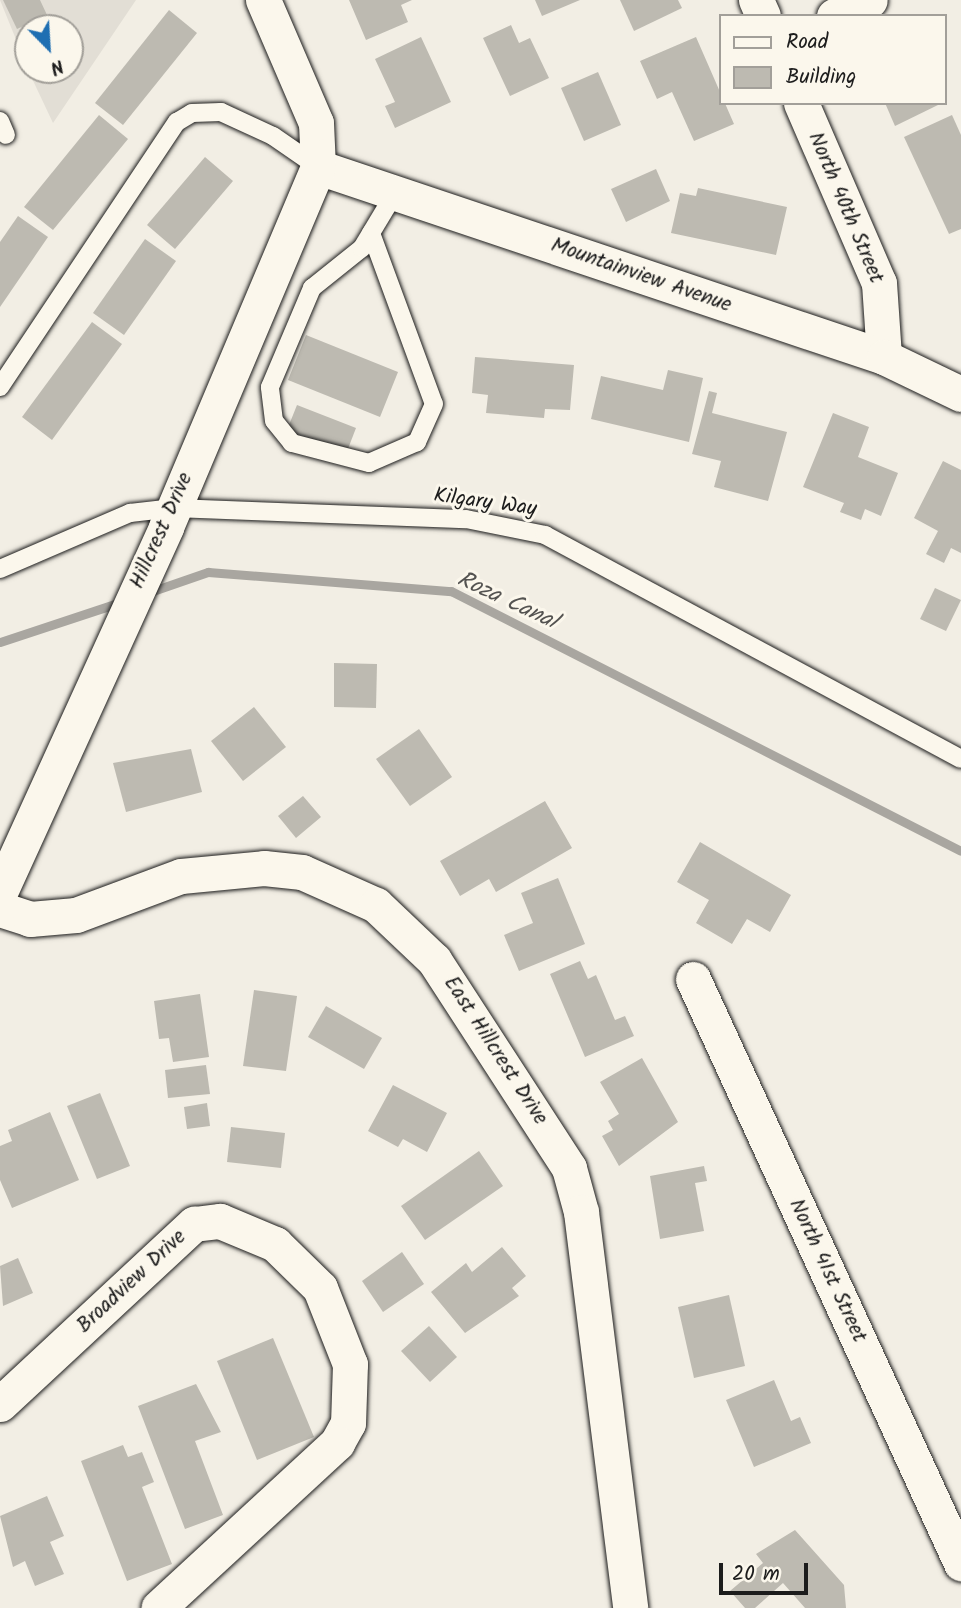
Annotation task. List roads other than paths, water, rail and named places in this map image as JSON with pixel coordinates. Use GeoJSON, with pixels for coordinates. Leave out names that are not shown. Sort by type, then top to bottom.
{"type":"FeatureCollection","features":[{"type":"Feature","properties":{"kind":"street"},"geometry":{"type":"LineString","coordinates":[[263,0],[316,123],[318,167]]}},
{"type":"Feature","properties":{"kind":"street"},"geometry":{"type":"LineString","coordinates":[[838,14],[870,0]]}},
{"type":"Feature","properties":{"kind":"street","name":"North 40th Street"},"geometry":{"type":"LineString","coordinates":[[802,105],[879,283],[884,357]]}},
{"type":"Feature","properties":{"kind":"street","name":"Mountainview Avenue"},"geometry":{"type":"LineString","coordinates":[[318,167],[884,357],[961,394]]}},
{"type":"Feature","properties":{"kind":"street","name":"Hillcrest Drive"},"geometry":{"type":"LineString","coordinates":[[0,892],[170,517],[318,167]]}},
{"type":"Feature","properties":{"kind":"street","name":"East Hillcrest Drive"},"geometry":{"type":"LineString","coordinates":[[0,909],[52,919],[181,876],[227,868],[290,871],[376,905],[434,960],[569,1168],[581,1212],[630,1608]]}},
{"type":"Feature","properties":{"kind":"street","name":"North 41st Street"},"geometry":{"type":"LineString","coordinates":[[693,979],[961,1563]]}},
{"type":"Feature","properties":{"kind":"street","name":"Broadview Drive"},"geometry":{"type":"LineString","coordinates":[[0,1404],[194,1224],[220,1221],[275,1244],[320,1288],[350,1364],[348,1423],[337,1443],[159,1608]]}},
{"type":"Feature","properties":{"kind":"lane"},"geometry":{"type":"LineString","coordinates":[[0,387],[177,122],[192,113],[221,112],[273,136],[318,167]]}},
{"type":"Feature","properties":{"kind":"lane"},"geometry":{"type":"LineString","coordinates":[[371,233],[434,404],[417,442],[369,463],[292,443],[274,421],[270,394],[312,288],[342,268],[371,233],[395,193]]}},
{"type":"Feature","properties":{"kind":"lane","name":"Kilgary Way"},"geometry":{"type":"LineString","coordinates":[[0,569],[130,513],[170,517],[466,519],[544,535],[961,759]]}},
{"type":"Feature","properties":{"kind":"waterway","name":"Roza Canal"},"geometry":{"type":"LineString","coordinates":[[147,593],[208,572],[451,591],[961,851]]}},
{"type":"Feature","properties":{"kind":"waterway","name":"Roza Canal"},"geometry":{"type":"LineString","coordinates":[[0,642],[121,602]]}}]}
